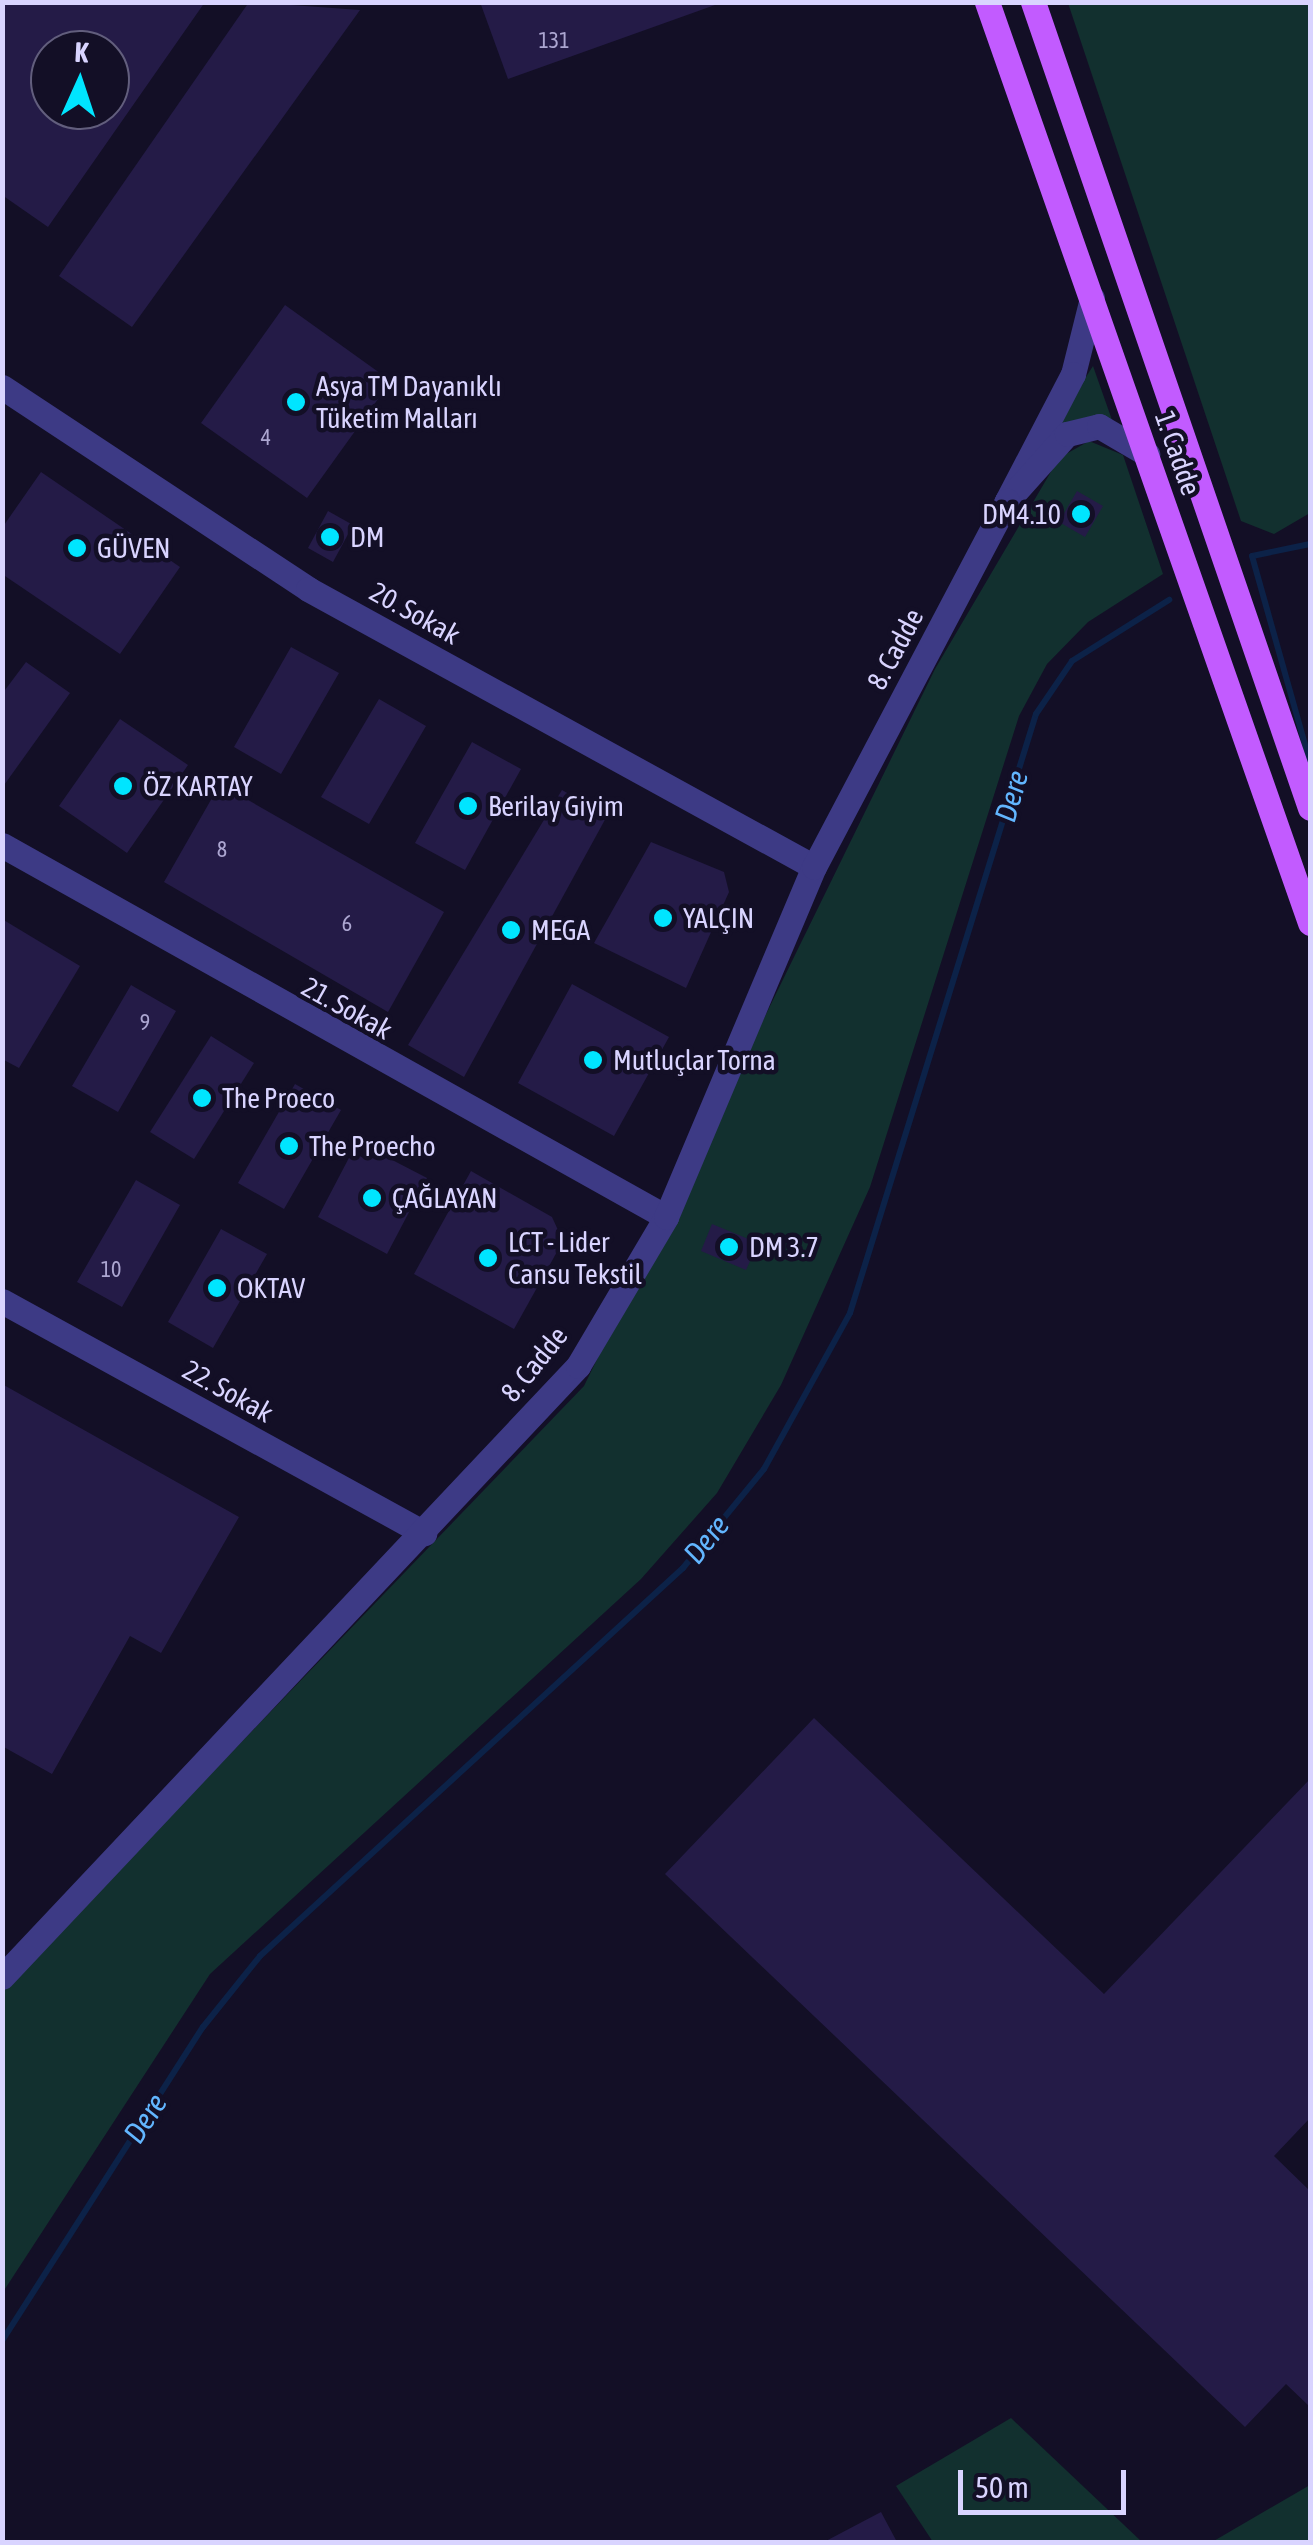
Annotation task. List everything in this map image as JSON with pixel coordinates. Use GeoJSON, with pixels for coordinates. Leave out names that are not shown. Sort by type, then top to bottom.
{"type":"FeatureCollection","features":[{"type":"Feature","properties":{"kind":"main road","name":"1. Cadde"},"geometry":{"type":"LineString","coordinates":[[987,2],[1310,923]]}},
{"type":"Feature","properties":{"kind":"main road","name":"1. Cadde"},"geometry":{"type":"LineString","coordinates":[[1033,2],[1310,808]]}},
{"type":"Feature","properties":{"kind":"street","name":"8. Cadde"},"geometry":{"type":"LineString","coordinates":[[2,1977],[578,1366],[666,1218],[814,867],[1073,374],[1092,298]]}},
{"type":"Feature","properties":{"kind":"street","name":"20. Sokak"},"geometry":{"type":"LineString","coordinates":[[2,387],[308,588],[814,867]]}},
{"type":"Feature","properties":{"kind":"street","name":"8. Cadde"},"geometry":{"type":"LineString","coordinates":[[1007,501],[1067,434],[1099,426],[1146,454]]}},
{"type":"Feature","properties":{"kind":"street","name":"21. Sokak"},"geometry":{"type":"LineString","coordinates":[[2,845],[666,1218]]}},
{"type":"Feature","properties":{"kind":"street","name":"22. Sokak"},"geometry":{"type":"LineString","coordinates":[[2,1301],[424,1533]]}},
{"type":"Feature","properties":{"kind":"green space"},"geometry":{"type":"Polygon","coordinates":[[[1068,3],[1310,3],[1310,513],[1274,534],[1241,521],[1068,3]]]}},
{"type":"Feature","properties":{"kind":"green space"},"geometry":{"type":"Polygon","coordinates":[[[1093,366],[1112,420],[1055,425],[1093,366]]]}},
{"type":"Feature","properties":{"kind":"green space"},"geometry":{"type":"Polygon","coordinates":[[[1089,441],[1123,455],[1163,574],[1088,622],[1047,664],[1019,716],[870,1187],[781,1385],[717,1493],[641,1579],[210,1974],[3,2292],[3,1990],[584,1386],[935,669],[1059,458],[1089,441]]]}},
{"type":"Feature","properties":{"kind":"green space"},"geometry":{"type":"Polygon","coordinates":[[[1011,2418],[1142,2542],[933,2542],[896,2486],[1011,2418]]]}},
{"type":"Feature","properties":{"kind":"green space"},"geometry":{"type":"Polygon","coordinates":[[[1310,2485],[1310,2542],[1212,2542],[1310,2485]]]}},
{"type":"Feature","properties":{"kind":"building"},"geometry":{"type":"Polygon","coordinates":[[[2,2],[205,2],[130,109],[130,30],[30,30],[30,130],[116,130],[48,227],[2,195],[2,2]]]}},
{"type":"Feature","properties":{"kind":"building"},"geometry":{"type":"Polygon","coordinates":[[[249,2],[360,10],[132,327],[59,276],[249,2]]]}},
{"type":"Feature","properties":{"kind":"building"},"geometry":{"type":"Polygon","coordinates":[[[480,2],[715,2],[715,5],[508,79],[480,2]]]}},
{"type":"Feature","properties":{"kind":"building","name":"Asya TM Dayanıklı Tüketim Malları"},"geometry":{"type":"Polygon","coordinates":[[[285,305],[391,381],[307,498],[201,423],[285,305]]]}},
{"type":"Feature","properties":{"kind":"building","name":"GÜVEN"},"geometry":{"type":"Polygon","coordinates":[[[41,472],[180,567],[120,654],[2,574],[2,528],[41,472]]]}},
{"type":"Feature","properties":{"kind":"building","name":"DM4.10"},"geometry":{"type":"Polygon","coordinates":[[[1077,491],[1103,506],[1085,537],[1059,522],[1077,491]]]}},
{"type":"Feature","properties":{"kind":"building","name":"DM"},"geometry":{"type":"Polygon","coordinates":[[[328,511],[353,525],[333,562],[308,548],[328,511]]]}},
{"type":"Feature","properties":{"kind":"building"},"geometry":{"type":"Polygon","coordinates":[[[291,647],[339,673],[281,774],[234,747],[291,647]]]}},
{"type":"Feature","properties":{"kind":"building"},"geometry":{"type":"Polygon","coordinates":[[[26,662],[70,693],[2,788],[2,694],[26,662]]]}},
{"type":"Feature","properties":{"kind":"building"},"geometry":{"type":"Polygon","coordinates":[[[379,699],[426,726],[369,824],[321,797],[379,699]]]}},
{"type":"Feature","properties":{"kind":"building","name":"ÖZ KARTAY"},"geometry":{"type":"Polygon","coordinates":[[[120,719],[188,765],[127,853],[59,806],[120,719]]]}},
{"type":"Feature","properties":{"kind":"building","name":"Berilay Giyim"},"geometry":{"type":"Polygon","coordinates":[[[472,742],[521,769],[465,870],[415,843],[472,742]]]}},
{"type":"Feature","properties":{"kind":"building"},"geometry":{"type":"Polygon","coordinates":[[[220,784],[444,912],[388,1012],[164,882],[220,784]]]}},
{"type":"Feature","properties":{"kind":"building","name":"MEGA"},"geometry":{"type":"Polygon","coordinates":[[[562,790],[607,816],[464,1077],[408,1045],[562,790]]]}},
{"type":"Feature","properties":{"kind":"building","name":"YALÇIN"},"geometry":{"type":"Polygon","coordinates":[[[651,842],[724,872],[729,892],[686,988],[594,943],[651,842]]]}},
{"type":"Feature","properties":{"kind":"building"},"geometry":{"type":"Polygon","coordinates":[[[2,919],[80,966],[19,1068],[2,1059],[2,919]]]}},
{"type":"Feature","properties":{"kind":"building","name":"Mutluçlar Torna"},"geometry":{"type":"Polygon","coordinates":[[[572,984],[669,1037],[614,1136],[518,1083],[572,984]]]}},
{"type":"Feature","properties":{"kind":"building"},"geometry":{"type":"Polygon","coordinates":[[[131,985],[176,1011],[118,1112],[72,1086],[131,985]]]}},
{"type":"Feature","properties":{"kind":"building","name":"The Proeco"},"geometry":{"type":"Polygon","coordinates":[[[211,1036],[254,1063],[194,1159],[150,1132],[211,1036]]]}},
{"type":"Feature","properties":{"kind":"building","name":"The Proecho"},"geometry":{"type":"Polygon","coordinates":[[[295,1084],[341,1110],[284,1209],[238,1183],[295,1084]]]}},
{"type":"Feature","properties":{"kind":"building","name":"ÇAĞLAYAN"},"geometry":{"type":"Polygon","coordinates":[[[373,1150],[427,1178],[387,1254],[318,1217],[352,1152],[367,1160],[373,1150]]]}},
{"type":"Feature","properties":{"kind":"building","name":"LCT - Lider Cansu Tekstil"},"geometry":{"type":"Polygon","coordinates":[[[471,1171],[552,1217],[563,1241],[514,1329],[414,1274],[471,1171]]]}},
{"type":"Feature","properties":{"kind":"building"},"geometry":{"type":"Polygon","coordinates":[[[136,1180],[180,1205],[122,1307],[77,1282],[136,1180]]]}},
{"type":"Feature","properties":{"kind":"building","name":"DM 3.7"},"geometry":{"type":"Polygon","coordinates":[[[712,1224],[758,1243],[746,1270],[701,1251],[712,1224]]]}},
{"type":"Feature","properties":{"kind":"building","name":"OKTAV"},"geometry":{"type":"Polygon","coordinates":[[[221,1229],[267,1254],[213,1348],[168,1322],[221,1229]]]}},
{"type":"Feature","properties":{"kind":"building"},"geometry":{"type":"Polygon","coordinates":[[[2,1384],[239,1517],[161,1653],[130,1636],[52,1774],[2,1746],[2,1384]]]}},
{"type":"Feature","properties":{"kind":"building"},"geometry":{"type":"Polygon","coordinates":[[[814,1718],[1104,1994],[1310,1779],[1310,2118],[1274,2156],[1310,2191],[1310,2407],[1286,2384],[1245,2427],[665,1874],[814,1718]]]}},
{"type":"Feature","properties":{"kind":"building"},"geometry":{"type":"Polygon","coordinates":[[[881,2512],[897,2542],[824,2542],[881,2512]]]}},
{"type":"Feature","properties":{"kind":"waterway"},"geometry":{"type":"LineString","coordinates":[[1310,544],[1252,556],[1310,762]]}},
{"type":"Feature","properties":{"kind":"waterway","name":"Dere"},"geometry":{"type":"LineString","coordinates":[[2,2341],[203,2027],[260,1956],[683,1568],[764,1469],[850,1313],[1036,714],[1072,661],[1169,600]]}},
{"type":"Feature","properties":{"kind":"place","name":"Asya TM Dayanıklı Tüketim Malları"},"geometry":{"type":"Point","coordinates":[296,402]}},
{"type":"Feature","properties":{"kind":"place","name":"DM4.10"},"geometry":{"type":"Point","coordinates":[1081,514]}},
{"type":"Feature","properties":{"kind":"place","name":"DM"},"geometry":{"type":"Point","coordinates":[330,537]}},
{"type":"Feature","properties":{"kind":"place","name":"GÜVEN"},"geometry":{"type":"Point","coordinates":[77,548]}},
{"type":"Feature","properties":{"kind":"place","name":"ÖZ KARTAY"},"geometry":{"type":"Point","coordinates":[123,786]}},
{"type":"Feature","properties":{"kind":"place","name":"Berilay Giyim"},"geometry":{"type":"Point","coordinates":[468,806]}},
{"type":"Feature","properties":{"kind":"place","name":"YALÇIN"},"geometry":{"type":"Point","coordinates":[663,918]}},
{"type":"Feature","properties":{"kind":"place","name":"MEGA"},"geometry":{"type":"Point","coordinates":[511,930]}},
{"type":"Feature","properties":{"kind":"place","name":"Mutluçlar Torna"},"geometry":{"type":"Point","coordinates":[593,1060]}},
{"type":"Feature","properties":{"kind":"place","name":"The Proeco"},"geometry":{"type":"Point","coordinates":[202,1098]}},
{"type":"Feature","properties":{"kind":"place","name":"The Proecho"},"geometry":{"type":"Point","coordinates":[289,1146]}},
{"type":"Feature","properties":{"kind":"place","name":"ÇAĞLAYAN"},"geometry":{"type":"Point","coordinates":[372,1198]}},
{"type":"Feature","properties":{"kind":"place","name":"DM 3.7"},"geometry":{"type":"Point","coordinates":[729,1247]}},
{"type":"Feature","properties":{"kind":"place","name":"LCT - Lider Cansu Tekstil"},"geometry":{"type":"Point","coordinates":[488,1258]}},
{"type":"Feature","properties":{"kind":"place","name":"OKTAV"},"geometry":{"type":"Point","coordinates":[217,1288]}}]}
